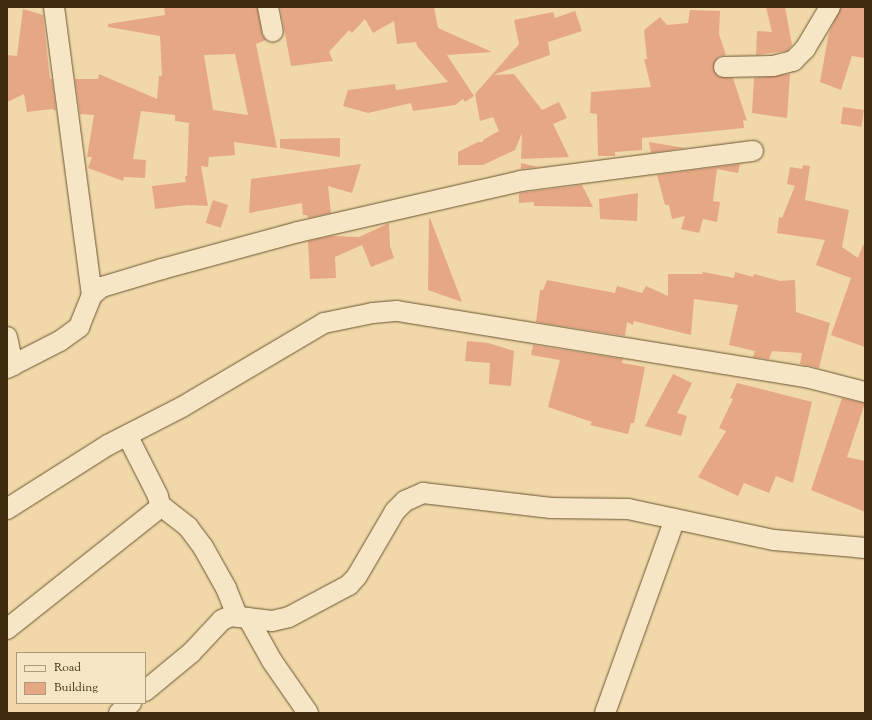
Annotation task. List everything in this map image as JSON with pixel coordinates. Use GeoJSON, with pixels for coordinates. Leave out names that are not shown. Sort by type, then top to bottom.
{"type":"FeatureCollection","features":[{"type":"Feature","properties":{"kind":"street"},"geometry":{"type":"LineString","coordinates":[[54,7],[92,295]]}},
{"type":"Feature","properties":{"kind":"street"},"geometry":{"type":"LineString","coordinates":[[268,7],[273,32]]}},
{"type":"Feature","properties":{"kind":"street"},"geometry":{"type":"LineString","coordinates":[[724,67],[773,66],[793,61],[805,49],[830,7]]}},
{"type":"Feature","properties":{"kind":"street"},"geometry":{"type":"LineString","coordinates":[[7,337],[10,367],[60,341],[79,327],[92,295],[102,287],[154,271],[291,234],[521,181],[754,151]]}},
{"type":"Feature","properties":{"kind":"street"},"geometry":{"type":"LineString","coordinates":[[7,509],[126,435],[182,407],[324,323],[373,313],[397,311],[806,377],[865,392]]}},
{"type":"Feature","properties":{"kind":"street"},"geometry":{"type":"LineString","coordinates":[[126,435],[158,496],[160,504],[188,527],[203,547],[243,617],[308,713]]}},
{"type":"Feature","properties":{"kind":"street"},"geometry":{"type":"LineString","coordinates":[[146,690],[191,653],[222,620],[243,617],[272,622],[289,617],[349,585],[357,576],[395,511],[405,501],[423,493],[551,508],[628,509],[774,540],[865,548]]}},
{"type":"Feature","properties":{"kind":"street"},"geometry":{"type":"LineString","coordinates":[[10,618],[154,514],[160,504]]}},
{"type":"Feature","properties":{"kind":"street"},"geometry":{"type":"LineString","coordinates":[[606,713],[675,519]]}},
{"type":"Feature","properties":{"kind":"street"},"geometry":{"type":"LineString","coordinates":[[119,713],[130,704]]}},
{"type":"Feature","properties":{"kind":"building"},"geometry":{"type":"Polygon","coordinates":[[[164,7],[257,7],[262,34],[266,40],[256,44],[277,148],[234,142],[235,155],[209,157],[208,167],[201,166],[208,206],[188,205],[155,209],[152,186],[186,182],[185,176],[187,176],[189,123],[175,121],[175,115],[141,111],[133,159],[146,160],[145,178],[124,177],[123,181],[88,168],[92,157],[87,157],[94,115],[80,114],[75,79],[98,79],[99,74],[157,99],[159,76],[162,76],[160,36],[108,27],[108,24],[165,15],[164,7]],[[235,54],[204,55],[213,110],[248,115],[235,54]]]}},
{"type":"Feature","properties":{"kind":"building"},"geometry":{"type":"Polygon","coordinates":[[[280,7],[434,7],[438,28],[492,52],[447,55],[474,96],[465,102],[463,99],[455,105],[413,111],[411,103],[368,113],[343,106],[348,90],[395,84],[396,90],[448,82],[417,46],[416,42],[397,44],[394,21],[373,33],[365,19],[352,33],[349,30],[329,52],[333,61],[291,66],[280,7]]]}},
{"type":"Feature","properties":{"kind":"building"},"geometry":{"type":"Polygon","coordinates":[[[766,7],[785,7],[792,45],[787,51],[756,55],[757,31],[772,32],[766,7]]]}},
{"type":"Feature","properties":{"kind":"building"},"geometry":{"type":"Polygon","coordinates":[[[841,7],[865,7],[865,58],[852,56],[841,90],[820,82],[829,32],[841,7]]]}},
{"type":"Feature","properties":{"kind":"building"},"geometry":{"type":"Polygon","coordinates":[[[23,9],[43,15],[50,79],[52,79],[56,111],[52,109],[27,112],[24,94],[7,102],[7,55],[17,56],[23,9]]]}},
{"type":"Feature","properties":{"kind":"building"},"geometry":{"type":"Polygon","coordinates":[[[690,10],[720,11],[719,34],[726,55],[718,57],[713,68],[719,77],[733,78],[747,121],[743,120],[744,128],[642,138],[642,150],[615,152],[615,156],[598,156],[597,114],[590,113],[591,92],[651,87],[644,59],[647,59],[644,30],[660,17],[667,25],[688,23],[690,10]]]}},
{"type":"Feature","properties":{"kind":"building"},"geometry":{"type":"Polygon","coordinates":[[[575,11],[582,31],[548,42],[550,55],[493,75],[514,74],[542,110],[559,102],[567,118],[553,124],[569,157],[521,159],[522,133],[515,150],[483,165],[458,165],[458,152],[478,142],[483,142],[483,140],[499,131],[493,117],[480,121],[475,94],[519,44],[514,20],[553,12],[555,18],[575,11]]]}},
{"type":"Feature","properties":{"kind":"building"},"geometry":{"type":"Polygon","coordinates":[[[790,74],[787,118],[752,113],[754,78],[790,74]]]}},
{"type":"Feature","properties":{"kind":"building"},"geometry":{"type":"Polygon","coordinates":[[[843,107],[864,110],[861,127],[841,124],[843,107]]]}},
{"type":"Feature","properties":{"kind":"building"},"geometry":{"type":"Polygon","coordinates":[[[340,138],[340,157],[280,148],[280,139],[340,138]]]}},
{"type":"Feature","properties":{"kind":"building"},"geometry":{"type":"Polygon","coordinates":[[[649,142],[685,148],[651,153],[649,142]]]}},
{"type":"Feature","properties":{"kind":"building"},"geometry":{"type":"Polygon","coordinates":[[[521,163],[538,167],[521,169],[521,163]]]}},
{"type":"Feature","properties":{"kind":"building"},"geometry":{"type":"Polygon","coordinates":[[[361,164],[352,193],[328,186],[331,213],[308,218],[307,215],[303,215],[302,203],[249,213],[251,179],[361,164]]]}},
{"type":"Feature","properties":{"kind":"building"},"geometry":{"type":"Polygon","coordinates":[[[740,164],[738,173],[717,169],[713,201],[720,202],[717,222],[703,219],[699,233],[681,229],[685,216],[672,219],[669,205],[665,205],[657,175],[740,164]]]}},
{"type":"Feature","properties":{"kind":"building"},"geometry":{"type":"Polygon","coordinates":[[[803,165],[810,166],[805,200],[849,210],[842,247],[858,258],[863,245],[865,246],[865,347],[831,335],[851,278],[816,265],[825,240],[777,233],[779,217],[782,218],[795,186],[787,184],[790,167],[802,169],[803,165]]]}},
{"type":"Feature","properties":{"kind":"building"},"geometry":{"type":"Polygon","coordinates":[[[582,185],[593,207],[534,206],[534,202],[519,203],[519,193],[582,185]]]}},
{"type":"Feature","properties":{"kind":"building"},"geometry":{"type":"Polygon","coordinates":[[[638,193],[637,221],[600,219],[599,199],[638,193]]]}},
{"type":"Feature","properties":{"kind":"building"},"geometry":{"type":"Polygon","coordinates":[[[213,200],[228,205],[221,228],[206,223],[213,200]]]}},
{"type":"Feature","properties":{"kind":"building"},"geometry":{"type":"Polygon","coordinates":[[[430,218],[462,302],[428,290],[430,218]]]}},
{"type":"Feature","properties":{"kind":"building"},"geometry":{"type":"Polygon","coordinates":[[[389,223],[390,246],[394,258],[371,267],[362,245],[335,257],[336,278],[310,279],[308,241],[332,236],[359,237],[389,223]]]}},
{"type":"Feature","properties":{"kind":"building"},"geometry":{"type":"Polygon","coordinates":[[[703,272],[734,278],[735,272],[753,277],[754,274],[780,281],[795,280],[796,312],[830,323],[819,368],[800,364],[802,353],[772,351],[769,359],[753,357],[755,351],[729,345],[738,305],[694,299],[691,335],[634,321],[633,325],[627,322],[625,336],[536,322],[540,290],[543,290],[547,280],[615,293],[617,286],[642,293],[646,286],[668,296],[668,274],[702,274],[703,272]]]}},
{"type":"Feature","properties":{"kind":"building"},"geometry":{"type":"Polygon","coordinates":[[[467,341],[488,343],[514,351],[511,386],[489,384],[490,363],[465,361],[467,341]]]}},
{"type":"Feature","properties":{"kind":"building"},"geometry":{"type":"Polygon","coordinates":[[[533,345],[623,359],[622,363],[645,367],[634,423],[631,423],[628,434],[590,425],[592,422],[548,407],[560,360],[531,355],[533,345]]]}},
{"type":"Feature","properties":{"kind":"building"},"geometry":{"type":"Polygon","coordinates":[[[673,374],[692,383],[677,413],[687,416],[681,436],[645,426],[673,374]]]}},
{"type":"Feature","properties":{"kind":"building"},"geometry":{"type":"Polygon","coordinates":[[[737,383],[812,402],[793,483],[776,476],[769,493],[744,483],[738,496],[698,477],[726,431],[719,428],[733,399],[730,398],[737,383]]]}},
{"type":"Feature","properties":{"kind":"building"},"geometry":{"type":"Polygon","coordinates":[[[842,398],[865,403],[847,457],[865,461],[865,512],[811,490],[842,398]]]}}]}
